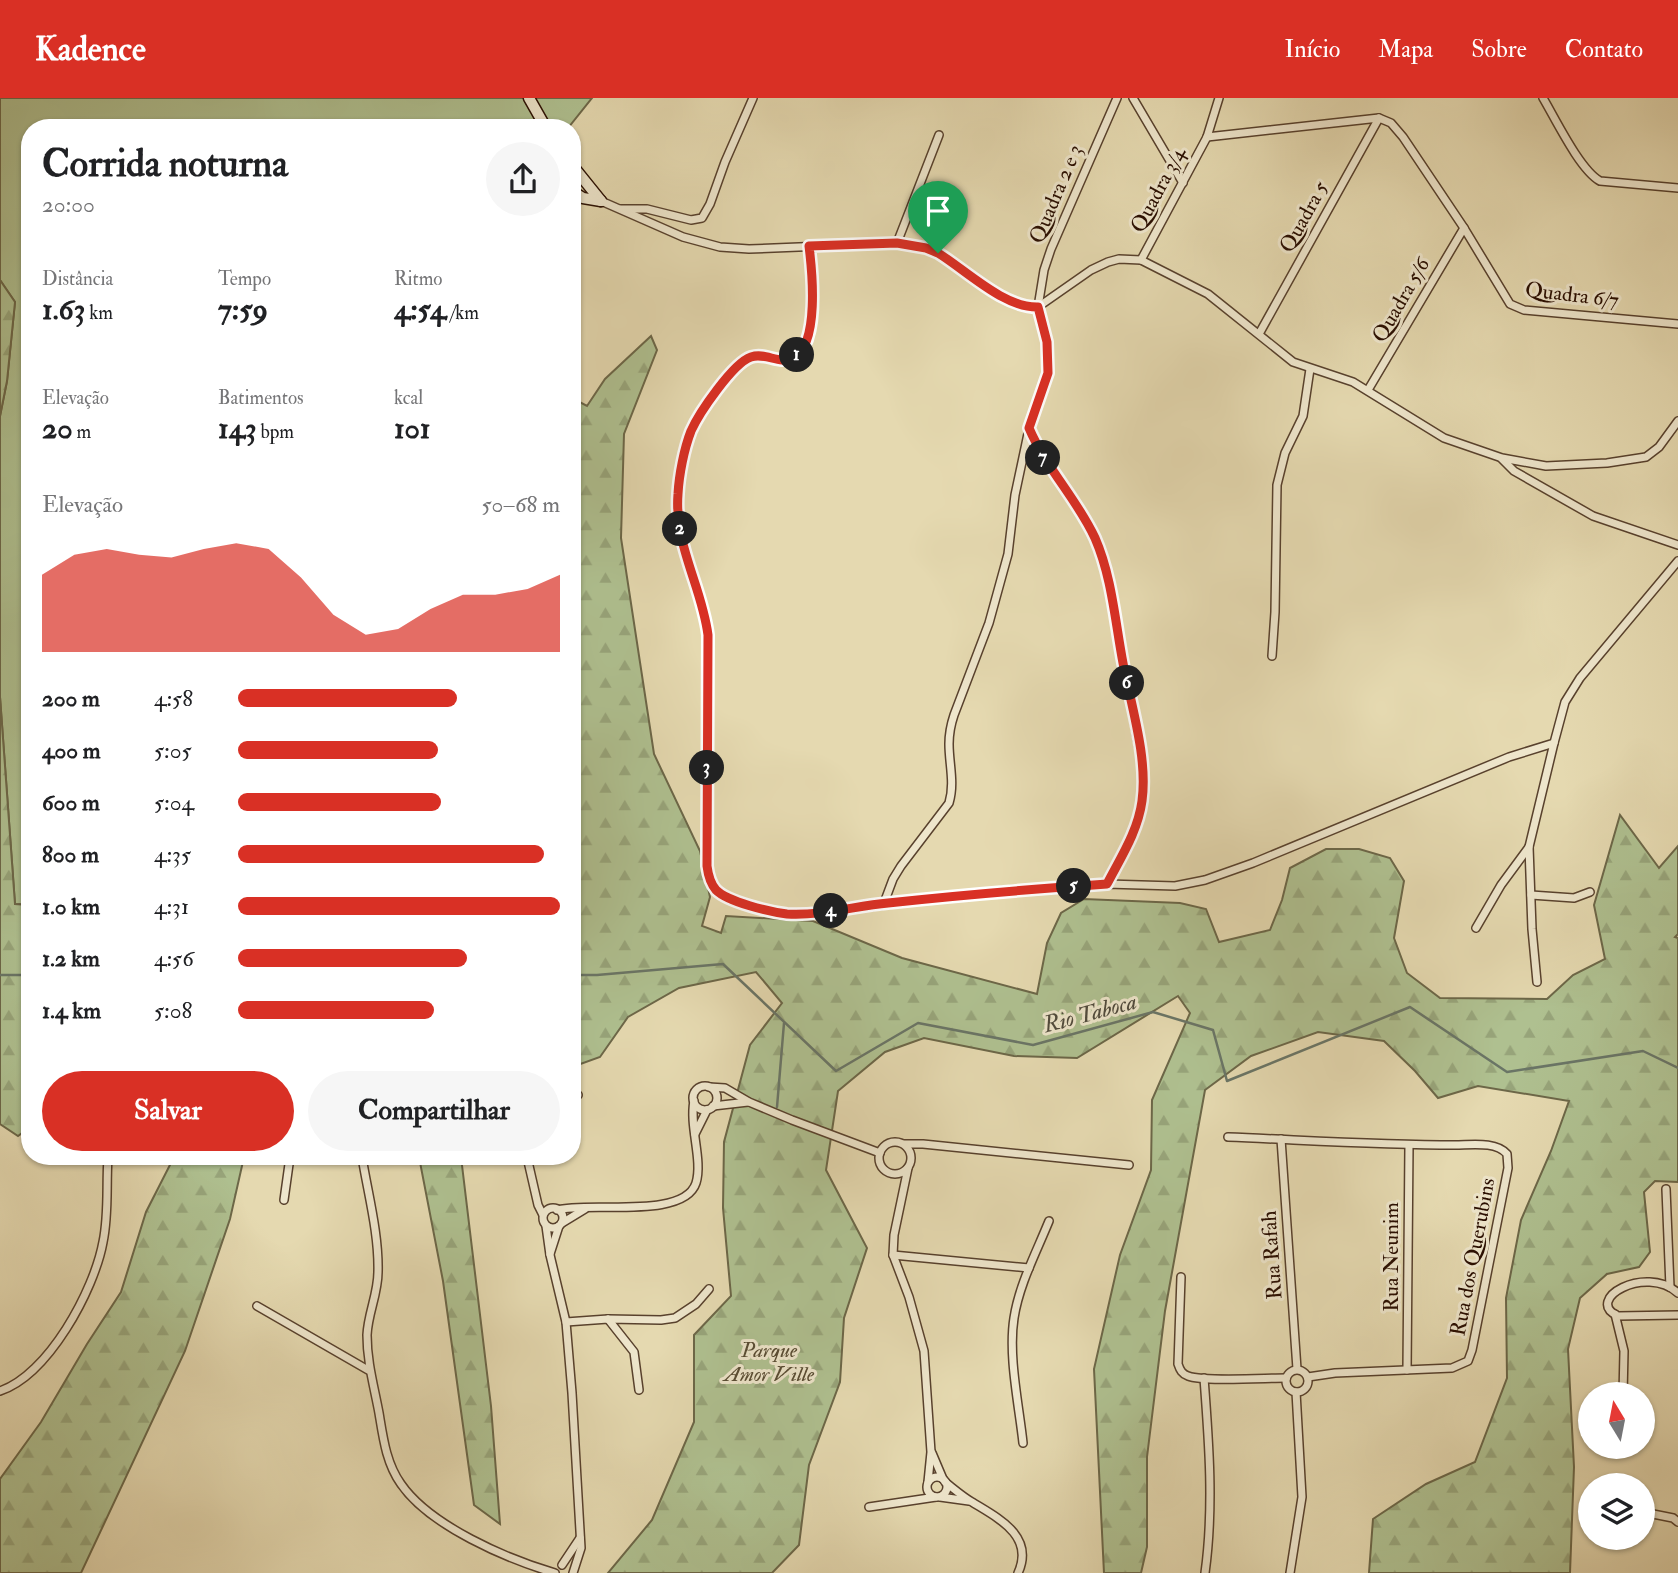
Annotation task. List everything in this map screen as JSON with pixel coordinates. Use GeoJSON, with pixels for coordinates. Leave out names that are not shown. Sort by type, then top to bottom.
{"type":"FeatureCollection","features":[{"type":"Feature","properties":{"kind":"street"},"geometry":{"type":"LineString","coordinates":[[529,98],[541,119]]}},
{"type":"Feature","properties":{"kind":"street"},"geometry":{"type":"LineString","coordinates":[[617,209],[647,209],[691,220],[702,218],[753,98]]}},
{"type":"Feature","properties":{"kind":"street","name":"Quadra 2 e 3"},"geometry":{"type":"LineString","coordinates":[[1038,307],[1044,270],[1051,249],[1117,98]]}},
{"type":"Feature","properties":{"kind":"street"},"geometry":{"type":"LineString","coordinates":[[1133,98],[1183,183]]}},
{"type":"Feature","properties":{"kind":"street","name":"Quadra 3/4"},"geometry":{"type":"LineString","coordinates":[[1141,260],[1207,137],[1219,98]]}},
{"type":"Feature","properties":{"kind":"street"},"geometry":{"type":"LineString","coordinates":[[1543,98],[1582,164],[1593,177],[1600,181],[1678,188]]}},
{"type":"Feature","properties":{"kind":"street"},"geometry":{"type":"LineString","coordinates":[[1207,137],[1379,118],[1391,123],[1403,137],[1464,228]]}},
{"type":"Feature","properties":{"kind":"street","name":"Quadra 5"},"geometry":{"type":"LineString","coordinates":[[1259,334],[1379,118]]}},
{"type":"Feature","properties":{"kind":"street"},"geometry":{"type":"LineString","coordinates":[[897,243],[939,135]]}},
{"type":"Feature","properties":{"kind":"street"},"geometry":{"type":"LineString","coordinates":[[581,176],[601,201]]}},
{"type":"Feature","properties":{"kind":"street"},"geometry":{"type":"LineString","coordinates":[[581,197],[601,201],[683,237],[720,247],[748,249],[897,243],[926,248],[938,253],[1003,297],[1027,307],[1038,307],[1108,261],[1141,260],[1208,294],[1293,362],[1341,377],[1368,390],[1444,438],[1502,458],[1546,466],[1607,463],[1646,457],[1658,447],[1678,421]]}},
{"type":"Feature","properties":{"kind":"street","name":"Quadra 6/7"},"geometry":{"type":"LineString","coordinates":[[1464,228],[1510,304],[1524,310],[1678,324]]}},
{"type":"Feature","properties":{"kind":"street","name":"Quadra 5/6"},"geometry":{"type":"LineString","coordinates":[[1368,390],[1464,228]]}},
{"type":"Feature","properties":{"kind":"street"},"geometry":{"type":"LineString","coordinates":[[809,246],[813,310],[804,347],[799,354],[785,360],[766,356],[749,358],[732,372],[691,432],[678,494],[681,540],[706,615],[708,635],[707,866],[713,887],[725,896],[784,914],[807,914],[884,903],[1009,891],[1107,884],[1175,886],[1205,880],[1265,858],[1509,757],[1554,743]]}},
{"type":"Feature","properties":{"kind":"street"},"geometry":{"type":"LineString","coordinates":[[884,903],[893,879],[949,803],[953,790],[950,729],[989,623],[1007,554],[1015,495],[1029,428],[1048,373],[1047,342],[1038,307]]}},
{"type":"Feature","properties":{"kind":"street"},"geometry":{"type":"LineString","coordinates":[[1272,656],[1277,485],[1285,453],[1303,416],[1310,369]]}},
{"type":"Feature","properties":{"kind":"street"},"geometry":{"type":"LineString","coordinates":[[1029,428],[1039,452],[1083,516],[1102,556],[1108,574],[1136,729],[1141,759],[1142,800],[1132,835],[1107,884]]}},
{"type":"Feature","properties":{"kind":"street"},"geometry":{"type":"LineString","coordinates":[[1502,458],[1514,471],[1593,516],[1678,545]]}},
{"type":"Feature","properties":{"kind":"street"},"geometry":{"type":"LineString","coordinates":[[1537,982],[1529,847],[1565,702],[1580,678],[1678,561]]}},
{"type":"Feature","properties":{"kind":"street"},"geometry":{"type":"LineString","coordinates":[[1476,928],[1501,885],[1529,847]]}},
{"type":"Feature","properties":{"kind":"street"},"geometry":{"type":"LineString","coordinates":[[1531,895],[1574,898],[1590,892]]}},
{"type":"Feature","properties":{"kind":"street"},"geometry":{"type":"LineString","coordinates":[[694,1138],[716,1096],[709,1087]]}},
{"type":"Feature","properties":{"kind":"street"},"geometry":{"type":"LineString","coordinates":[[543,1214],[569,1207],[585,1209],[670,1203],[685,1198],[696,1182],[694,1094],[698,1088],[725,1088],[749,1102],[880,1153]]}},
{"type":"Feature","properties":{"kind":"street"},"geometry":{"type":"LineString","coordinates":[[694,1101],[700,1109],[749,1102]]}},
{"type":"Feature","properties":{"kind":"street","name":"Rua dos Querubins"},"geometry":{"type":"LineString","coordinates":[[1228,1137],[1497,1147],[1507,1154],[1509,1162],[1470,1356],[1463,1364],[1452,1368],[1308,1377]]}},
{"type":"Feature","properties":{"kind":"street","name":"Rua Rafah"},"geometry":{"type":"LineString","coordinates":[[1281,1139],[1297,1369]]}},
{"type":"Feature","properties":{"kind":"street"},"geometry":{"type":"LineString","coordinates":[[905,1193],[896,1175],[883,1169],[879,1163],[880,1153],[890,1143],[1129,1165]]}},
{"type":"Feature","properties":{"kind":"street"},"geometry":{"type":"LineString","coordinates":[[904,1144],[912,1158]]}},
{"type":"Feature","properties":{"kind":"street"},"geometry":{"type":"LineString","coordinates":[[923,1144],[908,1168],[905,1193],[894,1235],[893,1255],[909,1297],[924,1351],[931,1452],[928,1493],[970,1501]]}},
{"type":"Feature","properties":{"kind":"street","name":"Rua Neunim"},"geometry":{"type":"LineString","coordinates":[[1407,1370],[1409,1145]]}},
{"type":"Feature","properties":{"kind":"street"},"geometry":{"type":"LineString","coordinates":[[0,1391],[13,1387],[38,1366],[78,1306],[95,1271],[106,1226],[108,1165]]}},
{"type":"Feature","properties":{"kind":"street"},"geometry":{"type":"LineString","coordinates":[[284,1200],[289,1165]]}},
{"type":"Feature","properties":{"kind":"street"},"geometry":{"type":"LineString","coordinates":[[363,1165],[379,1274],[368,1324],[368,1370],[384,1444],[401,1484],[419,1503],[475,1541],[519,1562],[555,1573],[581,1538]]}},
{"type":"Feature","properties":{"kind":"street"},"geometry":{"type":"LineString","coordinates":[[529,1165],[546,1226],[566,1322],[581,1538],[580,1555],[573,1573]]}},
{"type":"Feature","properties":{"kind":"street"},"geometry":{"type":"LineString","coordinates":[[896,1175],[908,1168]]}},
{"type":"Feature","properties":{"kind":"street"},"geometry":{"type":"LineString","coordinates":[[1666,1189],[1670,1287]]}},
{"type":"Feature","properties":{"kind":"street"},"geometry":{"type":"LineString","coordinates":[[537,1199],[562,1216],[550,1255]]}},
{"type":"Feature","properties":{"kind":"street"},"geometry":{"type":"LineString","coordinates":[[546,1226],[550,1228],[560,1225],[585,1209]]}},
{"type":"Feature","properties":{"kind":"street"},"geometry":{"type":"LineString","coordinates":[[1024,1443],[1013,1322],[1029,1268],[1049,1222]]}},
{"type":"Feature","properties":{"kind":"street"},"geometry":{"type":"LineString","coordinates":[[893,1255],[1029,1268]]}},
{"type":"Feature","properties":{"kind":"street"},"geometry":{"type":"LineString","coordinates":[[1181,1277],[1178,1364],[1184,1374],[1204,1378],[1286,1378]]}},
{"type":"Feature","properties":{"kind":"street"},"geometry":{"type":"LineString","coordinates":[[1623,1382],[1624,1351],[1615,1314],[1609,1307],[1609,1298],[1615,1290],[1624,1285],[1652,1282],[1670,1287],[1678,1293]]}},
{"type":"Feature","properties":{"kind":"street"},"geometry":{"type":"LineString","coordinates":[[566,1322],[675,1318],[696,1304],[709,1289]]}},
{"type":"Feature","properties":{"kind":"street"},"geometry":{"type":"LineString","coordinates":[[257,1306],[368,1370]]}},
{"type":"Feature","properties":{"kind":"street"},"geometry":{"type":"LineString","coordinates":[[1615,1314],[1677,1316]]}},
{"type":"Feature","properties":{"kind":"street"},"geometry":{"type":"LineString","coordinates":[[608,1319],[634,1352],[639,1391]]}},
{"type":"Feature","properties":{"kind":"street"},"geometry":{"type":"LineString","coordinates":[[1290,1371],[1303,1371],[1308,1377],[1306,1387],[1296,1392],[1290,1390],[1286,1384],[1290,1371]]}},
{"type":"Feature","properties":{"kind":"street"},"geometry":{"type":"LineString","coordinates":[[1204,1378],[1210,1446],[1210,1509],[1205,1573]]}},
{"type":"Feature","properties":{"kind":"street"},"geometry":{"type":"LineString","coordinates":[[1290,1573],[1302,1497],[1296,1392]]}},
{"type":"Feature","properties":{"kind":"street"},"geometry":{"type":"LineString","coordinates":[[869,1507],[938,1497],[946,1490],[931,1452]]}},
{"type":"Feature","properties":{"kind":"street"},"geometry":{"type":"LineString","coordinates":[[911,1501],[927,1483],[937,1477],[970,1501],[1001,1518],[1020,1543],[1023,1554],[1018,1573]]}},
{"type":"Feature","properties":{"kind":"street"},"geometry":{"type":"LineString","coordinates":[[1655,1514],[1678,1522]]}},
{"type":"Feature","properties":{"kind":"street"},"geometry":{"type":"LineString","coordinates":[[562,1565],[573,1573]]}},
{"type":"Feature","properties":{"kind":"green space"},"geometry":{"type":"Polygon","coordinates":[[[0,98],[592,98],[575,119],[21,119],[21,904],[15,904],[0,697],[0,416],[7,381],[15,302],[0,280],[0,98]]]}},
{"type":"Feature","properties":{"kind":"green space"},"geometry":{"type":"Polygon","coordinates":[[[0,280],[15,302],[7,381],[0,416],[0,280]]]}},
{"type":"Feature","properties":{"kind":"green space","name":"Parque Amor Ville"},"geometry":{"type":"Polygon","coordinates":[[[651,336],[657,350],[624,434],[621,538],[654,754],[700,851],[710,897],[702,926],[721,933],[726,916],[813,921],[902,958],[1037,994],[1047,943],[1061,913],[1084,899],[1180,903],[1206,909],[1219,942],[1270,930],[1282,900],[1290,868],[1326,849],[1359,849],[1390,858],[1404,881],[1394,938],[1407,973],[1440,998],[1547,999],[1573,975],[1605,959],[1594,905],[1620,815],[1659,868],[1678,846],[1678,934],[1675,937],[1678,938],[1678,1182],[1655,1181],[1644,1192],[1650,1252],[1639,1267],[1607,1274],[1580,1298],[1568,1349],[1574,1467],[1570,1573],[1369,1573],[1373,1519],[1426,1484],[1475,1462],[1507,1378],[1506,1298],[1521,1220],[1569,1101],[1478,1086],[1438,1098],[1384,1041],[1318,1032],[1251,1056],[1205,1090],[1165,1311],[1147,1457],[1147,1547],[1141,1573],[1104,1573],[1094,1369],[1120,1255],[1151,1170],[1152,1100],[1190,1013],[1178,996],[1077,1058],[1014,1056],[924,1038],[885,1052],[838,1091],[826,1170],[867,1248],[844,1318],[840,1382],[809,1465],[799,1545],[772,1573],[608,1573],[652,1520],[694,1422],[694,1335],[731,1296],[723,1208],[724,1142],[750,1045],[782,1003],[756,972],[679,988],[628,1017],[600,1057],[581,1064],[581,403],[587,406],[605,379],[651,336]]]}},
{"type":"Feature","properties":{"kind":"green space"},"geometry":{"type":"Polygon","coordinates":[[[0,697],[15,904],[21,904],[21,1134],[18,1136],[0,1124],[0,697]]]}},
{"type":"Feature","properties":{"kind":"green space"},"geometry":{"type":"Polygon","coordinates":[[[170,1165],[242,1165],[230,1219],[185,1351],[81,1573],[0,1573],[0,1479],[41,1422],[121,1292],[146,1212],[170,1165]]]}},
{"type":"Feature","properties":{"kind":"green space"},"geometry":{"type":"Polygon","coordinates":[[[421,1165],[462,1165],[491,1406],[500,1524],[474,1505],[443,1281],[421,1165]]]}},
{"type":"Feature","properties":{"kind":"waterway","name":"Rio Taboca"},"geometry":{"type":"LineString","coordinates":[[581,975],[723,964],[836,1071],[918,1023],[1033,1045],[1153,1012],[1213,1030],[1227,1081],[1410,1007],[1507,1072],[1643,1051],[1678,1068]]}},
{"type":"Feature","properties":{"kind":"waterway","name":"Rio Taboca"},"geometry":{"type":"LineString","coordinates":[[0,975],[21,975]]}},
{"type":"Feature","properties":{"kind":"waterway"},"geometry":{"type":"LineString","coordinates":[[777,1107],[784,1023]]}},
{"type":"Feature","properties":{"kind":"route"},"geometry":{"type":"LineString","coordinates":[[897,243],[938,253],[1003,297],[1027,307],[1038,307],[1047,342],[1048,373],[1029,428],[1039,452],[1095,537],[1108,574],[1141,759],[1143,785],[1139,817],[1107,884],[884,903],[807,914],[784,914],[725,896],[713,887],[709,878],[708,635],[706,615],[681,540],[678,494],[684,459],[691,432],[732,372],[749,358],[758,356],[778,360],[793,359],[804,347],[813,310],[809,246],[897,243]]}}]}
